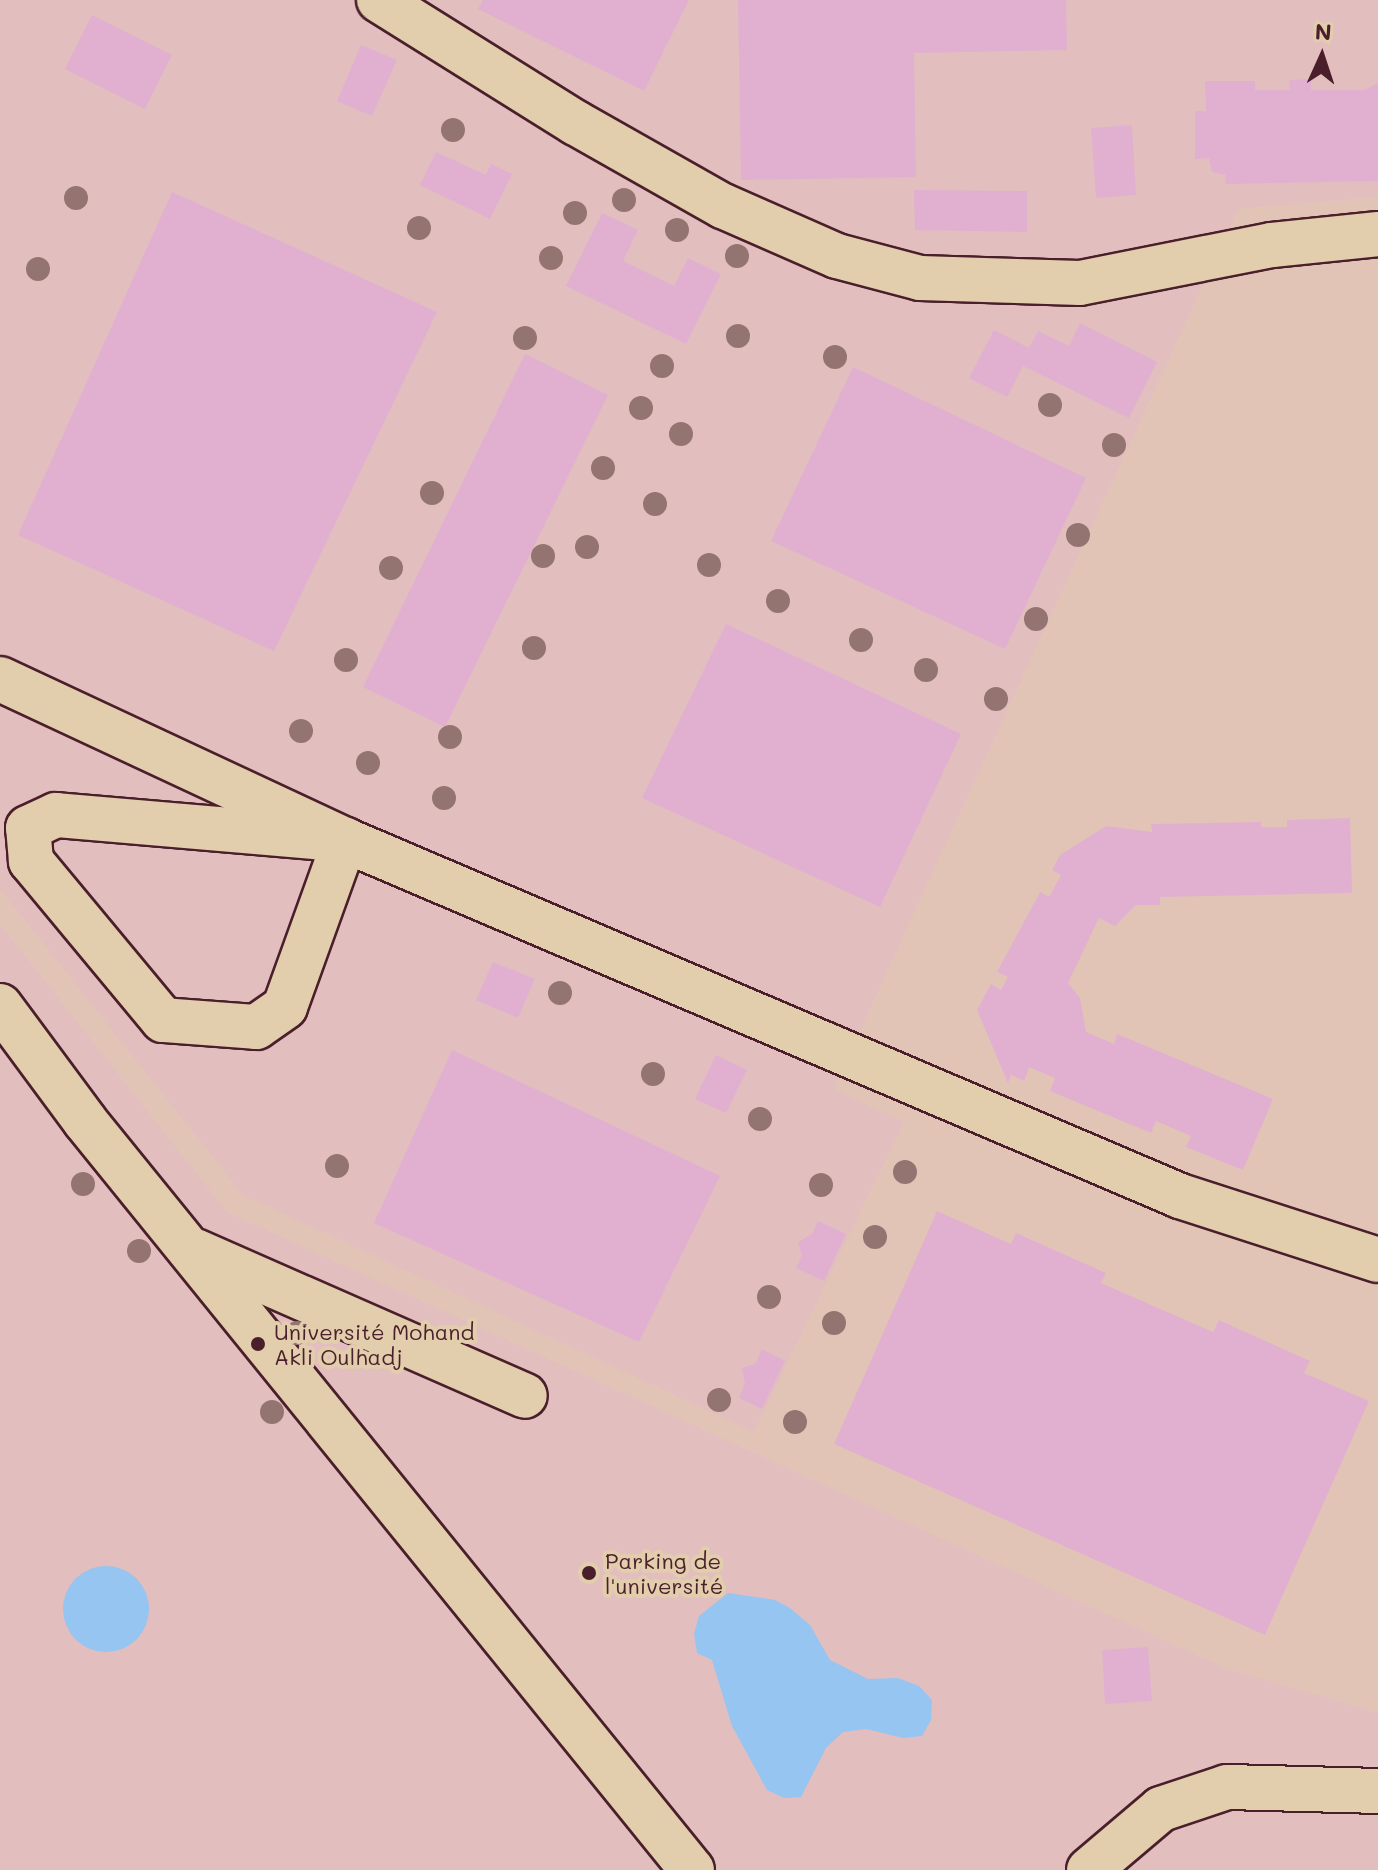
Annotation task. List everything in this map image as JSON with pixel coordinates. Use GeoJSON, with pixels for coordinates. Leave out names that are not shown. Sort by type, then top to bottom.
{"type":"FeatureCollection","features":[{"type":"Feature","properties":{"kind":"street"},"geometry":{"type":"LineString","coordinates":[[379,0],[576,123],[723,206],[837,256],[920,278],[1080,283],[1272,245],[1378,234]]}},
{"type":"Feature","properties":{"kind":"street"},"geometry":{"type":"LineString","coordinates":[[0,679],[345,840],[1180,1196],[1378,1260]]}},
{"type":"Feature","properties":{"kind":"street"},"geometry":{"type":"LineString","coordinates":[[56,815],[345,840],[285,1007],[256,1027],[163,1020],[31,861],[28,828],[56,815]]}},
{"type":"Feature","properties":{"kind":"street"},"geometry":{"type":"LineString","coordinates":[[0,1006],[190,1248],[692,1870]]}},
{"type":"Feature","properties":{"kind":"street"},"geometry":{"type":"LineString","coordinates":[[190,1248],[525,1396]]}},
{"type":"Feature","properties":{"kind":"street"},"geometry":{"type":"LineString","coordinates":[[1089,1870],[1161,1809],[1227,1787],[1378,1791]]}},
{"type":"Feature","properties":{"kind":"shaded area"},"geometry":{"type":"Polygon","coordinates":[[[0,0],[1378,0],[1378,197],[1238,209],[833,1089],[904,1122],[754,1432],[243,1195],[0,889],[0,0]]]}},
{"type":"Feature","properties":{"kind":"shaded area","name":"Université Mohand Akli Oulhadj"},"geometry":{"type":"Polygon","coordinates":[[[0,924],[227,1212],[1225,1668],[1378,1713],[1378,1870],[0,1870],[0,924]]]}},
{"type":"Feature","properties":{"kind":"water"},"geometry":{"type":"Polygon","coordinates":[[[106,1566],[130,1573],[142,1585],[149,1609],[142,1633],[130,1645],[106,1652],[82,1645],[70,1633],[63,1609],[70,1585],[82,1573],[106,1566]]]}},
{"type":"Feature","properties":{"kind":"water"},"geometry":{"type":"Polygon","coordinates":[[[728,1593],[775,1600],[790,1608],[810,1625],[830,1660],[868,1679],[898,1678],[919,1686],[932,1700],[931,1720],[922,1736],[903,1738],[866,1729],[843,1732],[826,1748],[801,1797],[784,1798],[767,1790],[732,1726],[712,1660],[697,1653],[694,1634],[699,1616],[728,1593]]]}},
{"type":"Feature","properties":{"kind":"building"},"geometry":{"type":"Polygon","coordinates":[[[483,0],[689,0],[644,91],[478,9],[483,0]]]}},
{"type":"Feature","properties":{"kind":"building"},"geometry":{"type":"Polygon","coordinates":[[[738,0],[1066,0],[1067,50],[914,53],[916,177],[741,180],[738,0]]]}},
{"type":"Feature","properties":{"kind":"building"},"geometry":{"type":"Polygon","coordinates":[[[92,15],[172,55],[145,109],[65,69],[92,15]]]}},
{"type":"Feature","properties":{"kind":"building"},"geometry":{"type":"Polygon","coordinates":[[[361,45],[397,60],[372,116],[337,101],[361,45]]]}},
{"type":"Feature","properties":{"kind":"building"},"geometry":{"type":"Polygon","coordinates":[[[1311,79],[1311,90],[1365,90],[1378,83],[1378,181],[1225,184],[1226,175],[1212,172],[1209,158],[1195,159],[1195,111],[1206,111],[1205,81],[1255,81],[1255,90],[1290,90],[1289,80],[1311,79]]]}},
{"type":"Feature","properties":{"kind":"building"},"geometry":{"type":"Polygon","coordinates":[[[1132,125],[1136,195],[1096,198],[1091,128],[1132,125]]]}},
{"type":"Feature","properties":{"kind":"building"},"geometry":{"type":"Polygon","coordinates":[[[436,152],[486,175],[491,164],[512,174],[490,219],[420,185],[436,152]]]}},
{"type":"Feature","properties":{"kind":"building"},"geometry":{"type":"Polygon","coordinates":[[[914,190],[1027,191],[1027,232],[915,230],[914,190]]]}},
{"type":"Feature","properties":{"kind":"building"},"geometry":{"type":"Polygon","coordinates":[[[172,192],[437,312],[274,651],[18,535],[172,192]]]}},
{"type":"Feature","properties":{"kind":"building"},"geometry":{"type":"Polygon","coordinates":[[[602,213],[638,230],[623,261],[674,286],[688,258],[721,274],[686,344],[566,286],[602,213]]]}},
{"type":"Feature","properties":{"kind":"building"},"geometry":{"type":"Polygon","coordinates":[[[1080,323],[1157,362],[1129,418],[1023,366],[1007,397],[969,378],[994,330],[1029,348],[1038,331],[1069,346],[1080,323]]]}},
{"type":"Feature","properties":{"kind":"building"},"geometry":{"type":"Polygon","coordinates":[[[525,354],[608,395],[445,727],[363,687],[525,354]]]}},
{"type":"Feature","properties":{"kind":"building"},"geometry":{"type":"Polygon","coordinates":[[[853,367],[1086,478],[1005,649],[771,541],[853,367]]]}},
{"type":"Feature","properties":{"kind":"building"},"geometry":{"type":"Polygon","coordinates":[[[726,624],[961,734],[880,907],[642,798],[726,624]]]}},
{"type":"Feature","properties":{"kind":"building"},"geometry":{"type":"Polygon","coordinates":[[[1350,818],[1352,893],[1160,897],[1160,905],[1136,905],[1115,926],[1099,918],[1068,983],[1080,998],[1086,1032],[1114,1044],[1117,1034],[1273,1099],[1243,1170],[1186,1147],[1191,1136],[1156,1121],[1151,1133],[1050,1091],[1055,1078],[1029,1067],[1024,1081],[1011,1075],[1008,1083],[977,1010],[991,984],[1001,990],[1008,977],[997,972],[1040,892],[1049,897],[1061,875],[1052,870],[1060,855],[1106,826],[1152,832],[1151,824],[1261,822],[1261,827],[1287,827],[1287,820],[1350,818]]]}},
{"type":"Feature","properties":{"kind":"building"},"geometry":{"type":"Polygon","coordinates":[[[493,962],[535,979],[518,1018],[476,1000],[493,962]]]}},
{"type":"Feature","properties":{"kind":"building"},"geometry":{"type":"Polygon","coordinates":[[[452,1050],[720,1176],[639,1342],[374,1223],[452,1050]]]}},
{"type":"Feature","properties":{"kind":"building"},"geometry":{"type":"Polygon","coordinates":[[[716,1055],[747,1070],[726,1113],[695,1099],[716,1055]]]}},
{"type":"Feature","properties":{"kind":"building"},"geometry":{"type":"Polygon","coordinates":[[[937,1211],[1011,1244],[1016,1233],[1106,1273],[1101,1283],[1213,1332],[1219,1320],[1310,1361],[1304,1373],[1369,1401],[1265,1635],[834,1444],[937,1211]]]}},
{"type":"Feature","properties":{"kind":"building"},"geometry":{"type":"Polygon","coordinates":[[[818,1221],[846,1234],[824,1281],[796,1268],[802,1255],[798,1242],[812,1234],[818,1221]]]}},
{"type":"Feature","properties":{"kind":"building"},"geometry":{"type":"Polygon","coordinates":[[[762,1349],[785,1361],[762,1409],[739,1398],[745,1384],[742,1368],[755,1364],[762,1349]]]}},
{"type":"Feature","properties":{"kind":"building"},"geometry":{"type":"Polygon","coordinates":[[[1148,1647],[1152,1701],[1105,1704],[1102,1650],[1148,1647]]]}},
{"type":"Feature","properties":{"kind":"place","name":"Université Mohand Akli Oulhadj"},"geometry":{"type":"Point","coordinates":[258,1344]}},
{"type":"Feature","properties":{"kind":"place","name":"Parking de l'université"},"geometry":{"type":"Point","coordinates":[589,1573]}}]}
